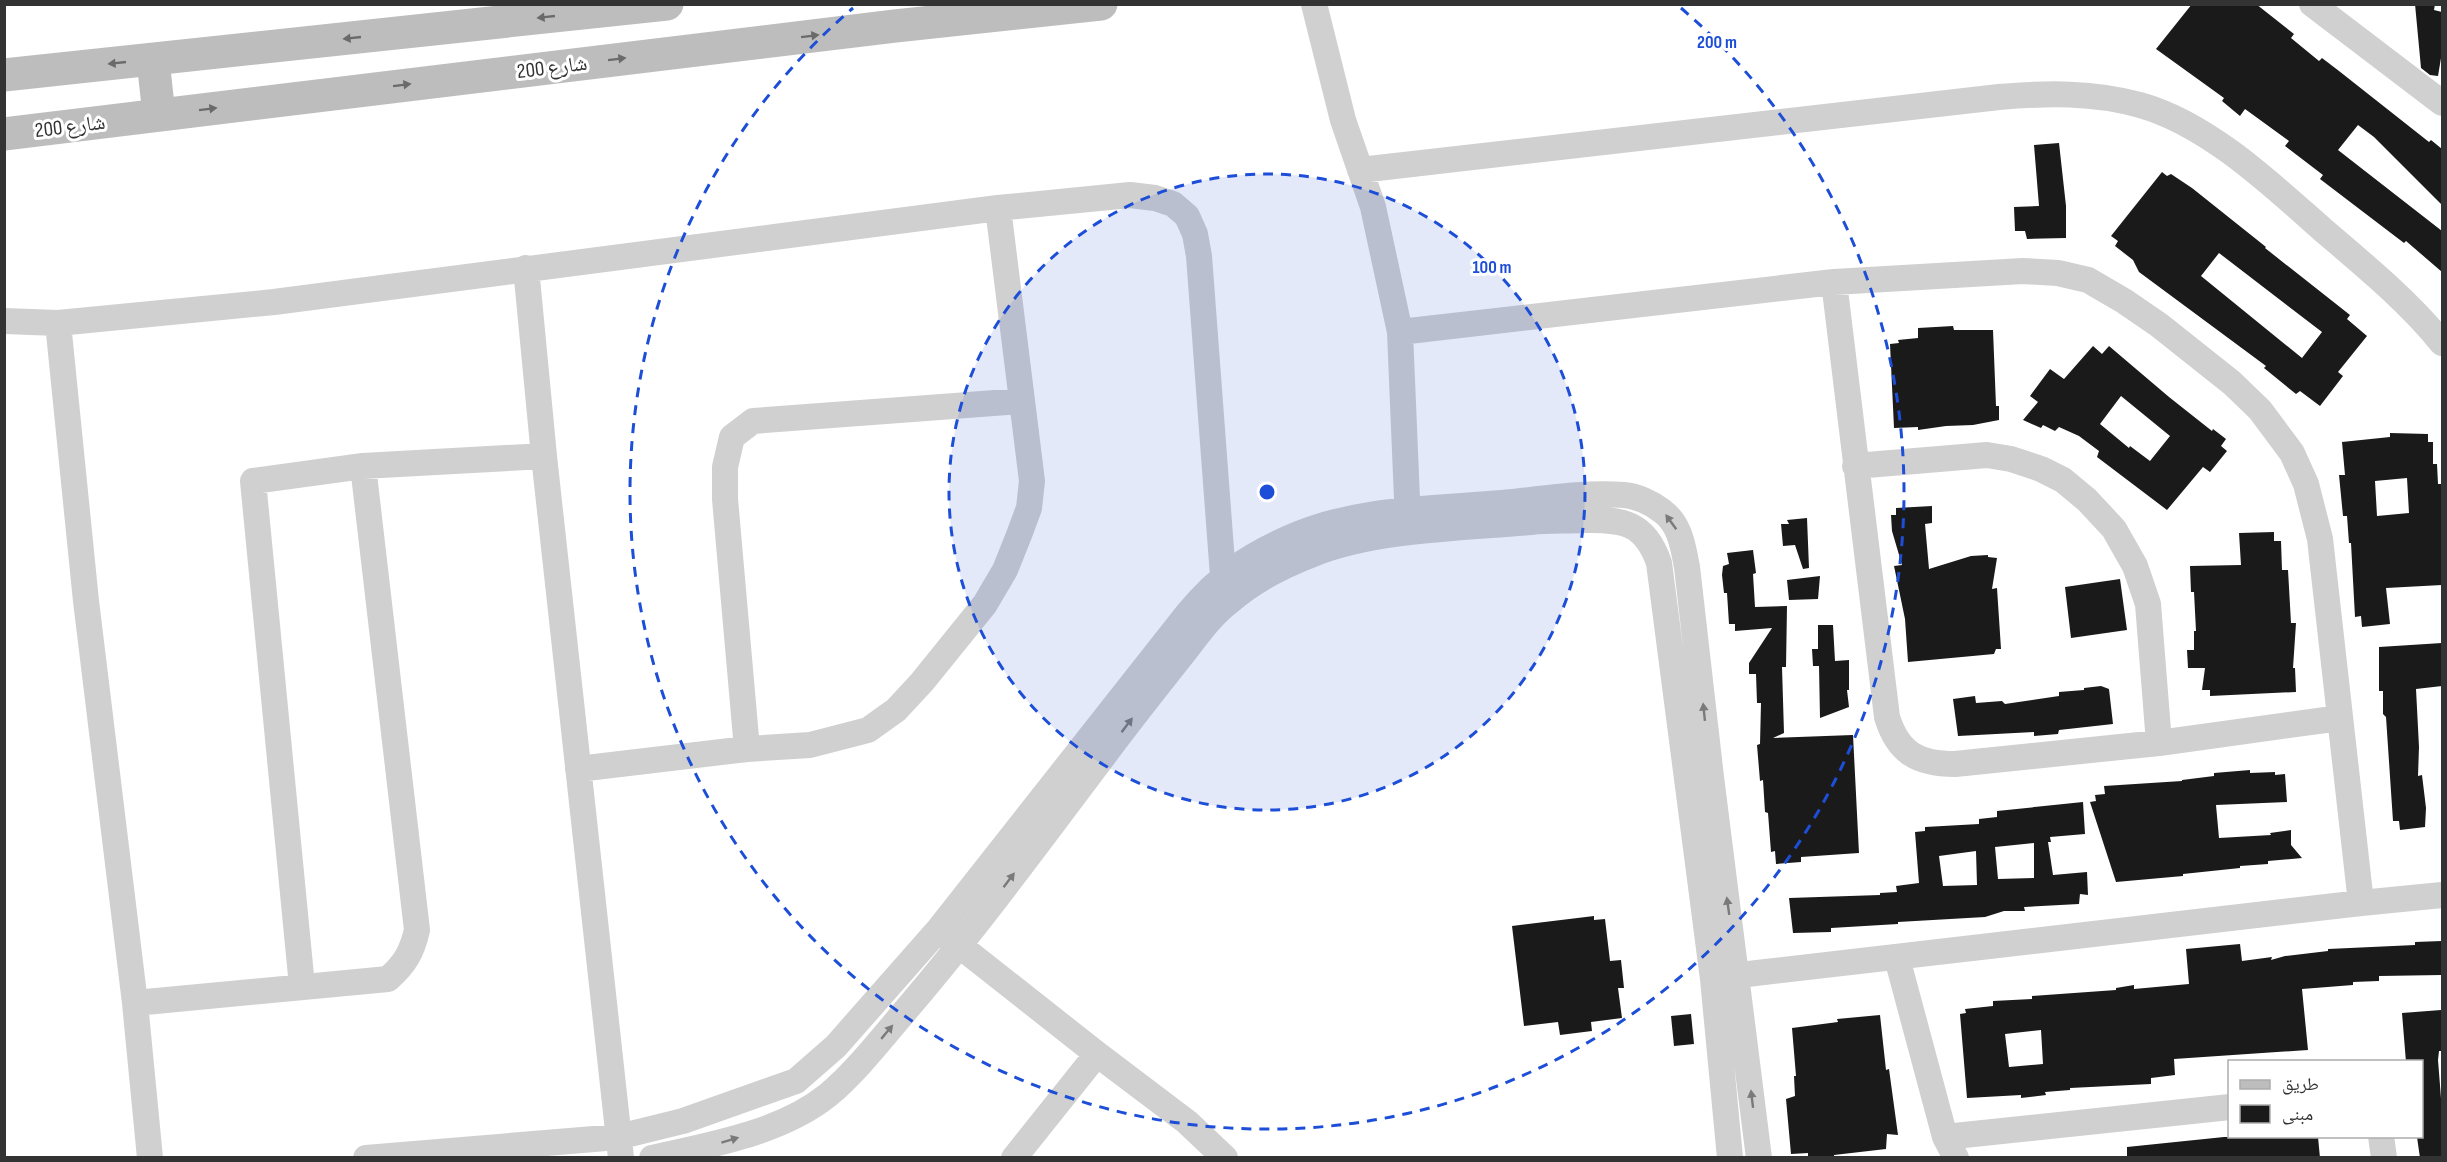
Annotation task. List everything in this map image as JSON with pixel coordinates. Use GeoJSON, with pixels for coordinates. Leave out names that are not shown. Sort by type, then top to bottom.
{"type":"FeatureCollection","features":[{"type":"Feature","properties":{"kind":"street"},"geometry":{"type":"LineString","coordinates":[[4,75],[610,8],[667,4]]}},
{"type":"Feature","properties":{"kind":"street","name":"شارع 200"},"geometry":{"type":"LineString","coordinates":[[4,134],[893,15],[1101,4]]}},
{"type":"Feature","properties":{"kind":"street"},"geometry":{"type":"LineString","coordinates":[[1314,4],[1343,120],[1373,207],[1400,332],[1409,534]]}},
{"type":"Feature","properties":{"kind":"street"},"geometry":{"type":"LineString","coordinates":[[2312,4],[2442,103]]}},
{"type":"Feature","properties":{"kind":"street"},"geometry":{"type":"LineString","coordinates":[[153,60],[159,115]]}},
{"type":"Feature","properties":{"kind":"street"},"geometry":{"type":"LineString","coordinates":[[1360,170],[1999,97],[2049,93],[2096,95],[2141,105],[2185,124],[2244,162],[2348,251],[2430,327],[2442,343]]}},
{"type":"Feature","properties":{"kind":"street"},"geometry":{"type":"LineString","coordinates":[[4,321],[58,323],[274,302],[998,208],[1130,195],[1155,198],[1173,204],[1187,216],[1195,234],[1199,256],[1223,576],[1229,602]]}},
{"type":"Feature","properties":{"kind":"street"},"geometry":{"type":"LineString","coordinates":[[578,768],[747,749],[810,745],[868,730],[896,710],[922,682],[985,604],[1005,570],[1029,508],[1032,481],[998,208]]}},
{"type":"Feature","properties":{"kind":"street"},"geometry":{"type":"LineString","coordinates":[[526,268],[544,456],[620,1147]]}},
{"type":"Feature","properties":{"kind":"street"},"geometry":{"type":"LineString","coordinates":[[1400,332],[1834,282],[2023,271],[2058,273],[2088,280],[2124,301],[2159,325],[2232,383],[2260,410],[2292,453],[2306,484],[2320,539],[2361,903]]}},
{"type":"Feature","properties":{"kind":"street"},"geometry":{"type":"LineString","coordinates":[[1834,282],[1887,717],[1891,731],[1902,748],[1918,760],[1937,764],[1955,764],[2159,743],[2340,718]]}},
{"type":"Feature","properties":{"kind":"street"},"geometry":{"type":"LineString","coordinates":[[58,323],[86,601],[135,1003],[150,1158]]}},
{"type":"Feature","properties":{"kind":"street"},"geometry":{"type":"LineString","coordinates":[[747,749],[724,498],[724,467],[732,437],[753,422],[1022,401]]}},
{"type":"Feature","properties":{"kind":"street"},"geometry":{"type":"LineString","coordinates":[[1855,466],[1988,455],[2011,459],[2041,469],[2063,480],[2088,500],[2114,529],[2135,566],[2148,604],[2159,743]]}},
{"type":"Feature","properties":{"kind":"street"},"geometry":{"type":"LineString","coordinates":[[302,986],[253,481],[363,466],[544,456]]}},
{"type":"Feature","properties":{"kind":"street"},"geometry":{"type":"LineString","coordinates":[[135,1003],[388,979],[404,965],[413,948],[417,930],[363,466]]}},
{"type":"Feature","properties":{"kind":"street"},"geometry":{"type":"LineString","coordinates":[[366,1158],[620,1147],[683,1121],[796,1081],[836,1046],[939,929],[1208,588],[1223,576],[1250,558],[1290,537],[1336,523],[1407,508],[1587,495],[1626,495],[1643,500],[1663,511],[1674,524],[1682,539],[1687,567],[1711,777],[1725,977],[1730,1158]]}},
{"type":"Feature","properties":{"kind":"street"},"geometry":{"type":"LineString","coordinates":[[652,1158],[726,1142],[782,1122],[827,1095],[872,1049],[960,946],[1153,690],[1206,624],[1229,602],[1271,573],[1315,553],[1361,540],[1540,521],[1605,520],[1631,525],[1653,545],[1659,563],[1725,977],[1759,1158]]}},
{"type":"Feature","properties":{"kind":"street"},"geometry":{"type":"LineString","coordinates":[[1725,977],[2442,895]]}},
{"type":"Feature","properties":{"kind":"street"},"geometry":{"type":"LineString","coordinates":[[939,929],[1187,1122],[1225,1158]]}},
{"type":"Feature","properties":{"kind":"street"},"geometry":{"type":"LineString","coordinates":[[1897,957],[1951,1148],[2228,1107]]}},
{"type":"Feature","properties":{"kind":"street"},"geometry":{"type":"LineString","coordinates":[[1014,1158],[1097,1054]]}},
{"type":"Feature","properties":{"kind":"street"},"geometry":{"type":"LineString","coordinates":[[2381,1138],[2384,1158]]}},
{"type":"Feature","properties":{"kind":"building"},"geometry":{"type":"Polygon","coordinates":[[[2192,4],[2256,4],[2294,34],[2291,38],[2319,61],[2322,58],[2429,142],[2431,140],[2442,149],[2442,205],[2374,137],[2358,125],[2338,150],[2442,231],[2442,272],[2406,241],[2404,243],[2320,179],[2323,175],[2285,146],[2289,141],[2245,109],[2240,116],[2222,101],[2224,98],[2156,49],[2192,4]]]}},
{"type":"Feature","properties":{"kind":"building"},"geometry":{"type":"Polygon","coordinates":[[[2415,4],[2435,4],[2434,10],[2442,12],[2442,52],[2438,76],[2430,75],[2421,68],[2415,4]]]}},
{"type":"Feature","properties":{"kind":"building"},"geometry":{"type":"Polygon","coordinates":[[[2059,143],[2066,206],[2066,238],[2027,239],[2025,231],[2015,231],[2014,207],[2039,206],[2034,145],[2059,143]]]}},
{"type":"Feature","properties":{"kind":"building"},"geometry":{"type":"Polygon","coordinates":[[[2162,172],[2167,176],[2171,174],[2192,188],[2350,315],[2347,319],[2367,336],[2338,372],[2343,376],[2320,406],[2300,391],[2296,394],[2264,368],[2266,366],[2139,272],[2133,260],[2115,246],[2118,241],[2111,236],[2162,172]],[[2219,253],[2201,276],[2302,358],[2322,332],[2219,253]]]}},
{"type":"Feature","properties":{"kind":"building"},"geometry":{"type":"Polygon","coordinates":[[[1953,326],[1954,330],[1993,330],[1996,406],[1999,406],[1999,420],[1918,430],[1918,427],[1894,428],[1890,344],[1899,343],[1898,340],[1918,338],[1918,328],[1953,326]]]}},
{"type":"Feature","properties":{"kind":"building"},"geometry":{"type":"Polygon","coordinates":[[[2093,346],[2102,354],[2109,346],[2169,397],[2212,431],[2213,429],[2226,439],[2221,446],[2227,451],[2210,472],[2203,467],[2167,510],[2097,457],[2099,451],[2079,436],[2059,427],[2055,431],[2023,420],[2038,402],[2030,396],[2050,369],[2064,379],[2093,346]],[[2121,396],[2100,424],[2129,448],[2130,446],[2150,461],[2170,436],[2121,396]]]}},
{"type":"Feature","properties":{"kind":"building"},"geometry":{"type":"Polygon","coordinates":[[[2390,433],[2428,434],[2428,442],[2433,442],[2433,464],[2437,464],[2438,484],[2442,484],[2442,585],[2386,588],[2390,624],[2362,627],[2361,616],[2355,617],[2351,543],[2349,543],[2347,516],[2343,516],[2339,475],[2345,475],[2342,442],[2390,437],[2390,433]],[[2407,478],[2375,481],[2377,516],[2409,513],[2407,478]]]}},
{"type":"Feature","properties":{"kind":"building"},"geometry":{"type":"Polygon","coordinates":[[[1932,506],[1932,523],[1925,524],[1929,569],[1971,556],[1988,555],[1988,557],[1997,558],[1992,589],[1997,588],[2001,649],[1996,649],[1994,654],[1908,662],[1905,619],[1894,566],[1902,565],[1892,531],[1891,515],[1896,515],[1896,508],[1932,506]]]}},
{"type":"Feature","properties":{"kind":"building"},"geometry":{"type":"Polygon","coordinates":[[[1807,518],[1809,568],[1803,569],[1795,545],[1783,546],[1781,524],[1789,524],[1787,520],[1807,518]]]}},
{"type":"Feature","properties":{"kind":"building"},"geometry":{"type":"Polygon","coordinates":[[[2274,532],[2274,541],[2281,541],[2282,570],[2288,570],[2291,623],[2296,623],[2293,668],[2295,668],[2296,692],[2210,696],[2210,690],[2202,690],[2205,668],[2188,668],[2187,650],[2194,650],[2194,631],[2196,631],[2190,566],[2241,565],[2239,533],[2274,532]]]}},
{"type":"Feature","properties":{"kind":"building"},"geometry":{"type":"Polygon","coordinates":[[[1753,550],[1756,573],[1753,574],[1755,607],[1787,606],[1786,667],[1782,667],[1784,733],[1773,738],[1853,735],[1859,853],[1801,857],[1801,862],[1776,864],[1775,851],[1771,852],[1768,813],[1765,812],[1763,780],[1760,781],[1757,745],[1760,744],[1761,703],[1757,703],[1756,674],[1749,674],[1749,663],[1772,628],[1735,631],[1735,624],[1729,624],[1727,593],[1724,593],[1722,575],[1723,566],[1729,564],[1727,553],[1753,550]]]}},
{"type":"Feature","properties":{"kind":"building"},"geometry":{"type":"Polygon","coordinates":[[[1820,576],[1818,599],[1789,600],[1787,580],[1820,576]]]}},
{"type":"Feature","properties":{"kind":"building"},"geometry":{"type":"Polygon","coordinates":[[[2120,579],[2127,630],[2071,638],[2065,587],[2120,579]]]}},
{"type":"Feature","properties":{"kind":"building"},"geometry":{"type":"Polygon","coordinates":[[[1818,625],[1833,625],[1835,661],[1849,660],[1849,690],[1847,690],[1849,707],[1820,718],[1819,666],[1813,666],[1812,649],[1818,649],[1818,625]]]}},
{"type":"Feature","properties":{"kind":"building"},"geometry":{"type":"Polygon","coordinates":[[[2442,643],[2442,686],[2416,689],[2418,776],[2422,775],[2426,808],[2425,827],[2400,830],[2399,821],[2393,821],[2386,717],[2383,714],[2383,691],[2379,691],[2379,647],[2442,643]]]}},
{"type":"Feature","properties":{"kind":"building"},"geometry":{"type":"Polygon","coordinates":[[[2101,686],[2109,689],[2113,724],[2059,730],[2058,734],[2034,736],[2034,732],[1958,736],[1953,699],[1975,696],[1976,703],[2002,701],[2005,704],[2059,696],[2059,692],[2101,686]]]}},
{"type":"Feature","properties":{"kind":"building"},"geometry":{"type":"Polygon","coordinates":[[[2250,770],[2250,773],[2285,774],[2287,802],[2216,805],[2219,838],[2271,835],[2270,833],[2291,830],[2291,845],[2302,858],[2268,861],[2268,864],[2183,874],[2183,876],[2116,882],[2090,802],[2096,801],[2095,795],[2105,794],[2104,786],[2182,781],[2214,776],[2214,773],[2250,770]]]}},
{"type":"Feature","properties":{"kind":"building"},"geometry":{"type":"Polygon","coordinates":[[[2083,802],[2085,834],[2050,837],[2051,842],[2048,842],[2053,875],[2087,872],[2088,895],[2080,894],[2079,904],[2024,907],[2025,911],[2004,911],[1985,917],[1898,922],[1898,924],[1831,928],[1831,932],[1793,933],[1789,898],[1880,895],[1880,893],[1897,892],[1896,886],[1919,883],[1915,832],[1925,831],[1925,827],[1979,824],[1979,819],[1997,817],[1997,811],[2083,802]],[[2034,843],[1995,847],[1998,879],[2034,878],[2034,843]],[[1976,851],[1939,856],[1943,886],[1977,885],[1976,851]]]}},
{"type":"Feature","properties":{"kind":"building"},"geometry":{"type":"Polygon","coordinates":[[[1594,916],[1594,920],[1605,919],[1610,961],[1621,960],[1624,988],[1618,988],[1622,1018],[1591,1022],[1592,1031],[1560,1035],[1558,1022],[1524,1026],[1512,926],[1594,916]]]}},
{"type":"Feature","properties":{"kind":"building"},"geometry":{"type":"Polygon","coordinates":[[[2442,941],[2442,975],[2379,976],[2379,981],[2302,989],[2308,1050],[2174,1059],[2175,1075],[2151,1078],[2151,1084],[2070,1088],[2070,1090],[2045,1092],[2046,1095],[2021,1098],[2021,1095],[1967,1098],[1960,1014],[1966,1013],[1965,1009],[1993,1006],[1993,1001],[2032,999],[2032,996],[2116,990],[2116,988],[2134,985],[2134,989],[2189,984],[2186,949],[2240,944],[2242,961],[2272,957],[2271,960],[2328,951],[2328,949],[2415,945],[2415,942],[2442,941]],[[2041,1030],[2005,1034],[2009,1067],[2043,1064],[2041,1030]]]}},
{"type":"Feature","properties":{"kind":"building"},"geometry":{"type":"Polygon","coordinates":[[[2441,1010],[2442,1051],[2439,1051],[2438,1060],[2442,1111],[2442,1158],[2420,1158],[2417,1138],[2423,1138],[2423,1060],[2406,1060],[2402,1013],[2441,1010]]]}},
{"type":"Feature","properties":{"kind":"building"},"geometry":{"type":"Polygon","coordinates":[[[1691,1014],[1694,1044],[1674,1046],[1671,1016],[1691,1014]]]}},
{"type":"Feature","properties":{"kind":"building"},"geometry":{"type":"Polygon","coordinates":[[[1880,1015],[1886,1070],[1889,1069],[1898,1135],[1887,1134],[1886,1149],[1834,1155],[1834,1158],[1808,1158],[1808,1153],[1791,1154],[1786,1099],[1795,1096],[1794,1076],[1796,1076],[1792,1028],[1838,1022],[1837,1019],[1880,1015]]]}},
{"type":"Feature","properties":{"kind":"building"},"geometry":{"type":"Polygon","coordinates":[[[2224,1137],[2318,1138],[2320,1158],[2127,1158],[2127,1147],[2224,1137]]]}}]}
